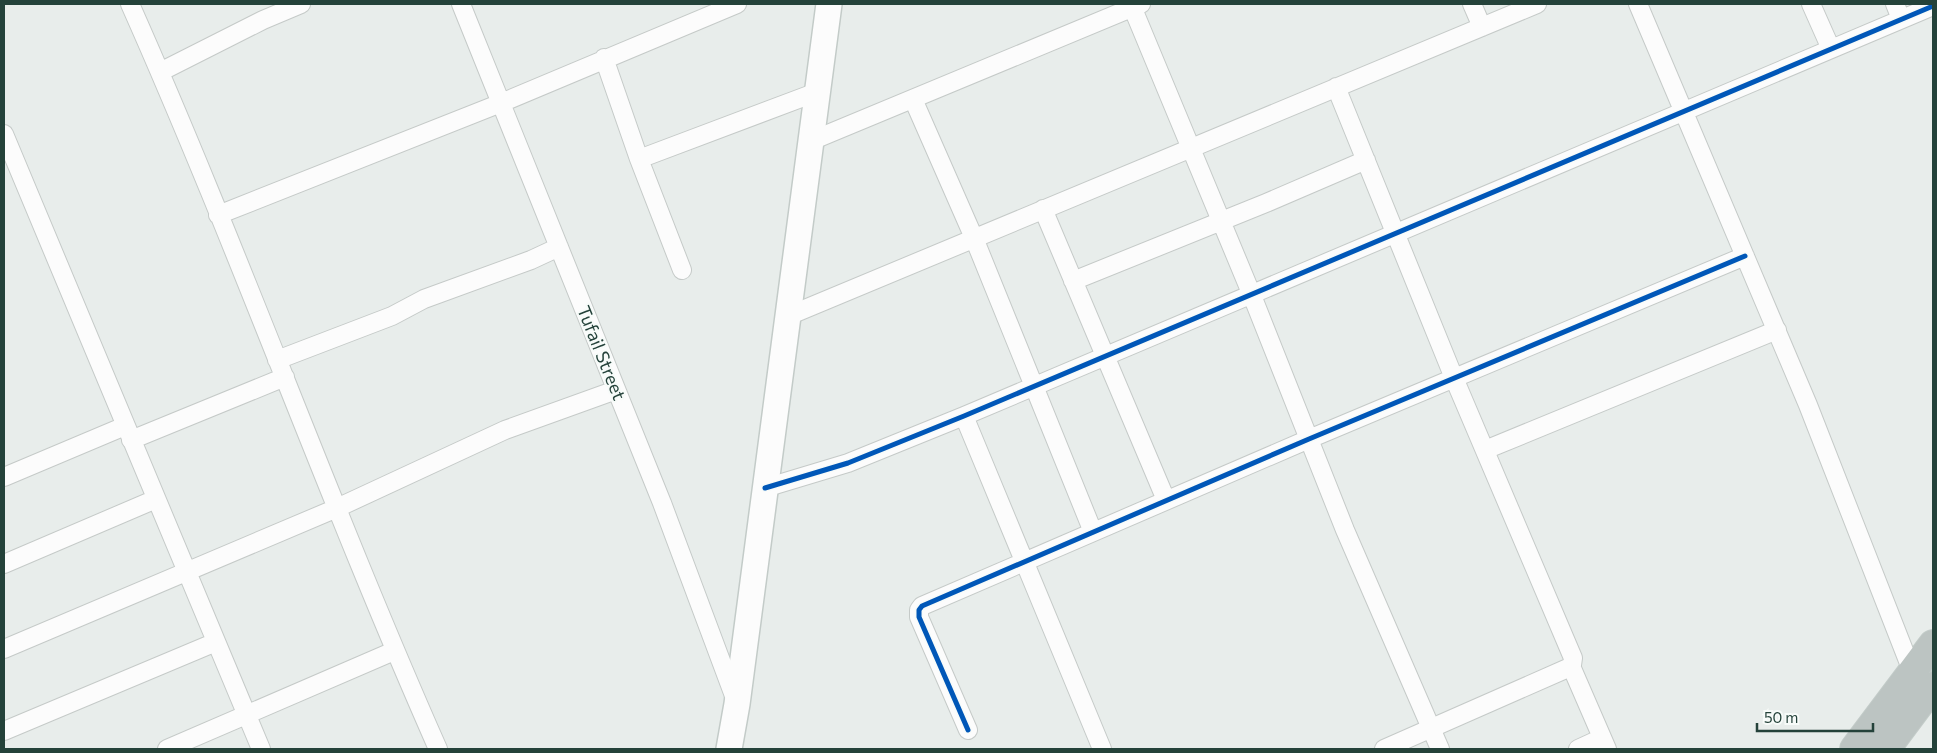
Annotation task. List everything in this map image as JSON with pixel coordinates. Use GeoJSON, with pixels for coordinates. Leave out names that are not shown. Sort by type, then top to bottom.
{"type":"FeatureCollection","features":[{"type":"Feature","properties":{"kind":"highway"},"geometry":{"type":"LineString","coordinates":[[1886,749],[1926,681],[1933,644]]}},
{"type":"Feature","properties":{"kind":"highway"},"geometry":{"type":"LineString","coordinates":[[1854,749],[1926,681]]}},
{"type":"Feature","properties":{"kind":"main road"},"geometry":{"type":"LineString","coordinates":[[729,749],[737,704],[829,4]]}},
{"type":"Feature","properties":{"kind":"street"},"geometry":{"type":"LineString","coordinates":[[130,4],[160,72],[285,377],[394,651],[438,749]]}},
{"type":"Feature","properties":{"kind":"street"},"geometry":{"type":"LineString","coordinates":[[160,72],[263,20],[301,4]]}},
{"type":"Feature","properties":{"kind":"street","name":"Tufail Street"},"geometry":{"type":"LineString","coordinates":[[461,4],[662,503],[737,704]]}},
{"type":"Feature","properties":{"kind":"street"},"geometry":{"type":"LineString","coordinates":[[218,215],[501,103],[604,58],[737,4]]}},
{"type":"Feature","properties":{"kind":"street"},"geometry":{"type":"LineString","coordinates":[[1472,4],[1482,27]]}},
{"type":"Feature","properties":{"kind":"street"},"geometry":{"type":"LineString","coordinates":[[788,316],[1536,4]]}},
{"type":"Feature","properties":{"kind":"street"},"geometry":{"type":"LineString","coordinates":[[1638,4],[1926,681]]}},
{"type":"Feature","properties":{"kind":"street"},"geometry":{"type":"LineString","coordinates":[[1811,4],[1831,49]]}},
{"type":"Feature","properties":{"kind":"street"},"geometry":{"type":"LineString","coordinates":[[810,141],[1135,5],[1190,148],[1251,293],[1345,530],[1440,749]]}},
{"type":"Feature","properties":{"kind":"street"},"geometry":{"type":"LineString","coordinates":[[765,488],[848,463],[964,416],[1831,49],[1898,11],[1933,6]]}},
{"type":"Feature","properties":{"kind":"street"},"geometry":{"type":"LineString","coordinates":[[604,58],[639,159],[682,270]]}},
{"type":"Feature","properties":{"kind":"street"},"geometry":{"type":"LineString","coordinates":[[1336,87],[1454,378],[1573,656],[1571,666],[1604,743],[1578,749]]}},
{"type":"Feature","properties":{"kind":"street"},"geometry":{"type":"LineString","coordinates":[[639,159],[817,92]]}},
{"type":"Feature","properties":{"kind":"street"},"geometry":{"type":"LineString","coordinates":[[913,99],[974,238],[1093,532]]}},
{"type":"Feature","properties":{"kind":"street"},"geometry":{"type":"LineString","coordinates":[[4,134],[261,749]]}},
{"type":"Feature","properties":{"kind":"street"},"geometry":{"type":"LineString","coordinates":[[1074,281],[1366,160]]}},
{"type":"Feature","properties":{"kind":"street"},"geometry":{"type":"LineString","coordinates":[[1043,209],[1166,500]]}},
{"type":"Feature","properties":{"kind":"street"},"geometry":{"type":"LineString","coordinates":[[277,360],[392,316],[424,299],[530,260],[559,247]]}},
{"type":"Feature","properties":{"kind":"street"},"geometry":{"type":"LineString","coordinates":[[968,730],[919,617],[919,610],[922,606],[1309,439],[1745,256]]}},
{"type":"Feature","properties":{"kind":"street"},"geometry":{"type":"LineString","coordinates":[[1485,450],[1777,330]]}},
{"type":"Feature","properties":{"kind":"street"},"geometry":{"type":"LineString","coordinates":[[4,477],[285,377]]}},
{"type":"Feature","properties":{"kind":"street"},"geometry":{"type":"LineString","coordinates":[[4,649],[337,508],[505,430],[616,390]]}},
{"type":"Feature","properties":{"kind":"street"},"geometry":{"type":"LineString","coordinates":[[964,416],[1102,749]]}},
{"type":"Feature","properties":{"kind":"street"},"geometry":{"type":"LineString","coordinates":[[4,564],[156,499]]}},
{"type":"Feature","properties":{"kind":"street"},"geometry":{"type":"LineString","coordinates":[[4,731],[216,642]]}},
{"type":"Feature","properties":{"kind":"street"},"geometry":{"type":"LineString","coordinates":[[171,749],[394,651]]}},
{"type":"Feature","properties":{"kind":"street"},"geometry":{"type":"LineString","coordinates":[[1384,749],[1571,666]]}},
{"type":"Feature","properties":{"kind":"cycle path"},"geometry":{"type":"LineString","coordinates":[[765,488],[848,463],[964,416],[1933,6]]}},
{"type":"Feature","properties":{"kind":"cycle path"},"geometry":{"type":"LineString","coordinates":[[968,730],[919,617],[919,610],[922,606],[1309,439],[1745,256]]}}]}
